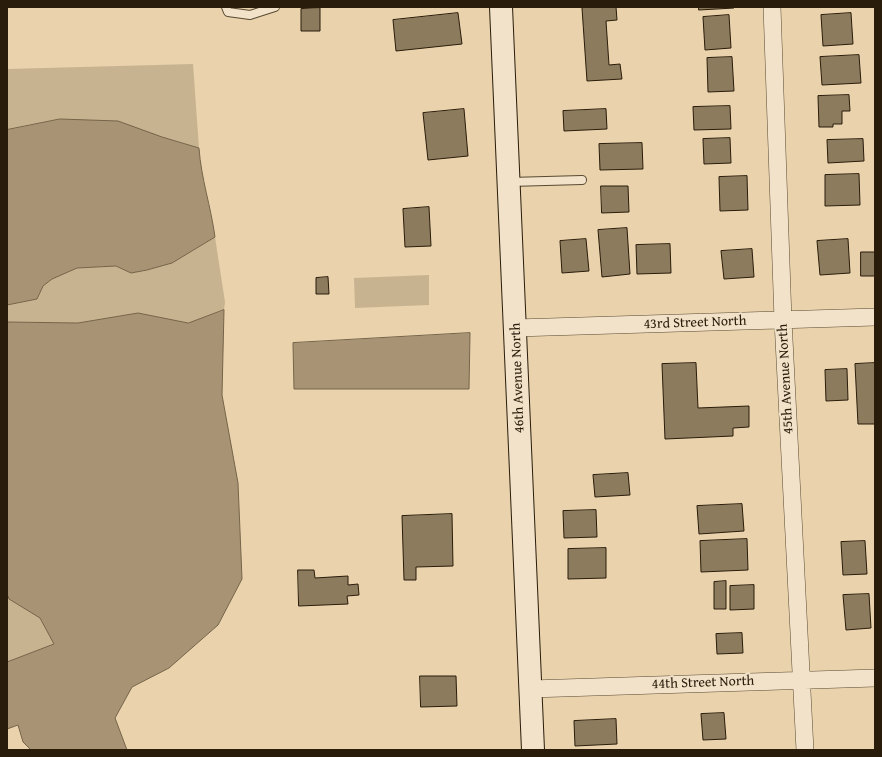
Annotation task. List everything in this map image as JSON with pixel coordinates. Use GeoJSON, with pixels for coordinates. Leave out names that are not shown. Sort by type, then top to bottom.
{"type":"FeatureCollection","features":[{"type":"Feature","properties":{"kind":"street","name":"46th Avenue North"},"geometry":{"type":"LineString","coordinates":[[501,7],[533,750]]}},
{"type":"Feature","properties":{"kind":"street","name":"45th Avenue North"},"geometry":{"type":"LineString","coordinates":[[772,7],[784,320],[805,750]]}},
{"type":"Feature","properties":{"kind":"street","name":"43rd Street North"},"geometry":{"type":"LineString","coordinates":[[516,328],[875,317]]}},
{"type":"Feature","properties":{"kind":"street","name":"44th Street North"},"geometry":{"type":"LineString","coordinates":[[531,689],[875,678]]}},
{"type":"Feature","properties":{"kind":"lane"},"geometry":{"type":"LineString","coordinates":[[226,7],[228,12],[250,15],[275,7]]}},
{"type":"Feature","properties":{"kind":"lane"},"geometry":{"type":"LineString","coordinates":[[509,182],[582,180]]}},
{"type":"Feature","properties":{"kind":"shaded area"},"geometry":{"type":"Polygon","coordinates":[[[193,64],[199,148],[162,137],[60,119],[7,130],[7,69],[193,64]]]}},
{"type":"Feature","properties":{"kind":"shaded area"},"geometry":{"type":"Polygon","coordinates":[[[60,119],[118,121],[162,137],[199,148],[215,237],[172,263],[147,270],[131,273],[116,266],[77,268],[52,279],[43,286],[37,299],[7,305],[7,130],[60,119]]]}},
{"type":"Feature","properties":{"kind":"shaded area"},"geometry":{"type":"Polygon","coordinates":[[[215,237],[225,302],[224,310],[188,323],[138,313],[78,323],[7,322],[7,305],[37,299],[43,286],[52,278],[77,268],[116,266],[131,273],[147,270],[172,263],[215,237]]]}},
{"type":"Feature","properties":{"kind":"shaded area"},"geometry":{"type":"Polygon","coordinates":[[[429,275],[429,305],[355,308],[354,278],[429,275]]]}},
{"type":"Feature","properties":{"kind":"shaded area"},"geometry":{"type":"Polygon","coordinates":[[[224,310],[222,395],[238,483],[242,579],[218,625],[169,668],[132,687],[115,718],[127,750],[31,750],[23,742],[18,725],[7,729],[7,662],[54,644],[40,618],[9,599],[7,594],[7,322],[78,323],[138,313],[188,323],[224,310]]]}},
{"type":"Feature","properties":{"kind":"shaded area"},"geometry":{"type":"Polygon","coordinates":[[[470,333],[469,389],[294,389],[293,343],[470,333]]]}},
{"type":"Feature","properties":{"kind":"shaded area"},"geometry":{"type":"Polygon","coordinates":[[[7,594],[9,599],[40,618],[55,644],[7,662],[7,594]]]}},
{"type":"Feature","properties":{"kind":"building"},"geometry":{"type":"Polygon","coordinates":[[[616,7],[617,20],[606,21],[609,65],[620,64],[622,79],[587,81],[582,8],[616,7]]]}},
{"type":"Feature","properties":{"kind":"building"},"geometry":{"type":"Polygon","coordinates":[[[699,7],[734,7],[734,8],[699,10],[699,7]]]}},
{"type":"Feature","properties":{"kind":"building"},"geometry":{"type":"Polygon","coordinates":[[[320,8],[320,31],[301,31],[301,9],[320,8]]]}},
{"type":"Feature","properties":{"kind":"building"},"geometry":{"type":"Polygon","coordinates":[[[458,13],[462,44],[396,51],[393,20],[458,13]]]}},
{"type":"Feature","properties":{"kind":"building"},"geometry":{"type":"Polygon","coordinates":[[[851,13],[853,44],[823,46],[821,15],[851,13]]]}},
{"type":"Feature","properties":{"kind":"building"},"geometry":{"type":"Polygon","coordinates":[[[729,15],[731,48],[705,50],[703,17],[729,15]]]}},
{"type":"Feature","properties":{"kind":"building"},"geometry":{"type":"Polygon","coordinates":[[[859,55],[861,83],[822,85],[820,57],[859,55]]]}},
{"type":"Feature","properties":{"kind":"building"},"geometry":{"type":"Polygon","coordinates":[[[732,57],[734,91],[708,92],[707,58],[732,57]]]}},
{"type":"Feature","properties":{"kind":"building"},"geometry":{"type":"Polygon","coordinates":[[[849,95],[850,111],[842,111],[842,124],[833,124],[833,127],[819,127],[818,96],[849,95]]]}},
{"type":"Feature","properties":{"kind":"building"},"geometry":{"type":"Polygon","coordinates":[[[730,106],[731,129],[694,130],[693,107],[730,106]]]}},
{"type":"Feature","properties":{"kind":"building"},"geometry":{"type":"Polygon","coordinates":[[[464,109],[468,156],[428,160],[423,113],[464,109]]]}},
{"type":"Feature","properties":{"kind":"building"},"geometry":{"type":"Polygon","coordinates":[[[606,109],[607,129],[564,131],[563,111],[606,109]]]}},
{"type":"Feature","properties":{"kind":"building"},"geometry":{"type":"Polygon","coordinates":[[[730,138],[731,163],[704,164],[703,139],[730,138]]]}},
{"type":"Feature","properties":{"kind":"building"},"geometry":{"type":"Polygon","coordinates":[[[863,139],[864,161],[828,163],[827,140],[863,139]]]}},
{"type":"Feature","properties":{"kind":"building"},"geometry":{"type":"Polygon","coordinates":[[[642,143],[643,169],[600,170],[599,144],[642,143]]]}},
{"type":"Feature","properties":{"kind":"building"},"geometry":{"type":"Polygon","coordinates":[[[859,174],[860,205],[825,206],[825,175],[859,174]]]}},
{"type":"Feature","properties":{"kind":"building"},"geometry":{"type":"Polygon","coordinates":[[[747,176],[748,210],[720,211],[719,177],[747,176]]]}},
{"type":"Feature","properties":{"kind":"building"},"geometry":{"type":"Polygon","coordinates":[[[601,186],[628,186],[629,212],[602,213],[601,186]]]}},
{"type":"Feature","properties":{"kind":"building"},"geometry":{"type":"Polygon","coordinates":[[[429,207],[431,246],[405,247],[403,209],[429,207]]]}},
{"type":"Feature","properties":{"kind":"building"},"geometry":{"type":"Polygon","coordinates":[[[627,228],[630,274],[602,277],[598,230],[627,228]]]}},
{"type":"Feature","properties":{"kind":"building"},"geometry":{"type":"Polygon","coordinates":[[[586,239],[589,271],[562,273],[560,241],[586,239]]]}},
{"type":"Feature","properties":{"kind":"building"},"geometry":{"type":"Polygon","coordinates":[[[848,239],[850,273],[820,275],[817,241],[848,239]]]}},
{"type":"Feature","properties":{"kind":"building"},"geometry":{"type":"Polygon","coordinates":[[[670,244],[671,273],[637,274],[636,245],[670,244]]]}},
{"type":"Feature","properties":{"kind":"building"},"geometry":{"type":"Polygon","coordinates":[[[752,249],[754,277],[724,279],[721,251],[752,249]]]}},
{"type":"Feature","properties":{"kind":"building"},"geometry":{"type":"Polygon","coordinates":[[[861,252],[875,252],[875,276],[861,276],[861,252]]]}},
{"type":"Feature","properties":{"kind":"building"},"geometry":{"type":"Polygon","coordinates":[[[328,277],[329,294],[316,294],[316,278],[328,277]]]}},
{"type":"Feature","properties":{"kind":"building"},"geometry":{"type":"Polygon","coordinates":[[[696,363],[698,408],[749,406],[749,427],[733,428],[733,436],[665,439],[662,364],[696,363]]]}},
{"type":"Feature","properties":{"kind":"building"},"geometry":{"type":"Polygon","coordinates":[[[875,363],[875,424],[858,424],[855,364],[875,363]]]}},
{"type":"Feature","properties":{"kind":"building"},"geometry":{"type":"Polygon","coordinates":[[[847,369],[848,400],[826,401],[825,370],[847,369]]]}},
{"type":"Feature","properties":{"kind":"building"},"geometry":{"type":"Polygon","coordinates":[[[628,473],[630,495],[595,497],[593,475],[628,473]]]}},
{"type":"Feature","properties":{"kind":"building"},"geometry":{"type":"Polygon","coordinates":[[[742,504],[744,531],[699,534],[697,506],[742,504]]]}},
{"type":"Feature","properties":{"kind":"building"},"geometry":{"type":"Polygon","coordinates":[[[596,510],[597,537],[564,538],[563,511],[596,510]]]}},
{"type":"Feature","properties":{"kind":"building"},"geometry":{"type":"Polygon","coordinates":[[[452,514],[453,566],[416,567],[416,580],[404,580],[402,516],[452,514]]]}},
{"type":"Feature","properties":{"kind":"building"},"geometry":{"type":"Polygon","coordinates":[[[747,539],[748,570],[701,572],[700,541],[747,539]]]}},
{"type":"Feature","properties":{"kind":"building"},"geometry":{"type":"Polygon","coordinates":[[[865,541],[867,574],[843,575],[841,542],[865,541]]]}},
{"type":"Feature","properties":{"kind":"building"},"geometry":{"type":"Polygon","coordinates":[[[606,548],[606,578],[568,579],[568,549],[606,548]]]}},
{"type":"Feature","properties":{"kind":"building"},"geometry":{"type":"Polygon","coordinates":[[[298,570],[314,570],[315,578],[348,576],[348,585],[358,584],[359,595],[347,596],[348,604],[299,606],[298,570]]]}},
{"type":"Feature","properties":{"kind":"building"},"geometry":{"type":"Polygon","coordinates":[[[726,581],[726,609],[714,609],[714,582],[726,581]]]}},
{"type":"Feature","properties":{"kind":"building"},"geometry":{"type":"Polygon","coordinates":[[[754,585],[754,609],[730,610],[730,586],[754,585]]]}},
{"type":"Feature","properties":{"kind":"building"},"geometry":{"type":"Polygon","coordinates":[[[869,594],[871,628],[846,630],[843,595],[869,594]]]}},
{"type":"Feature","properties":{"kind":"building"},"geometry":{"type":"Polygon","coordinates":[[[742,633],[743,653],[717,654],[716,634],[742,633]]]}},
{"type":"Feature","properties":{"kind":"building"},"geometry":{"type":"Polygon","coordinates":[[[420,676],[456,676],[457,706],[421,707],[420,676]]]}},
{"type":"Feature","properties":{"kind":"building"},"geometry":{"type":"Polygon","coordinates":[[[724,713],[726,739],[703,740],[701,714],[724,713]]]}},
{"type":"Feature","properties":{"kind":"building"},"geometry":{"type":"Polygon","coordinates":[[[616,719],[617,744],[575,746],[574,721],[616,719]]]}}]}
